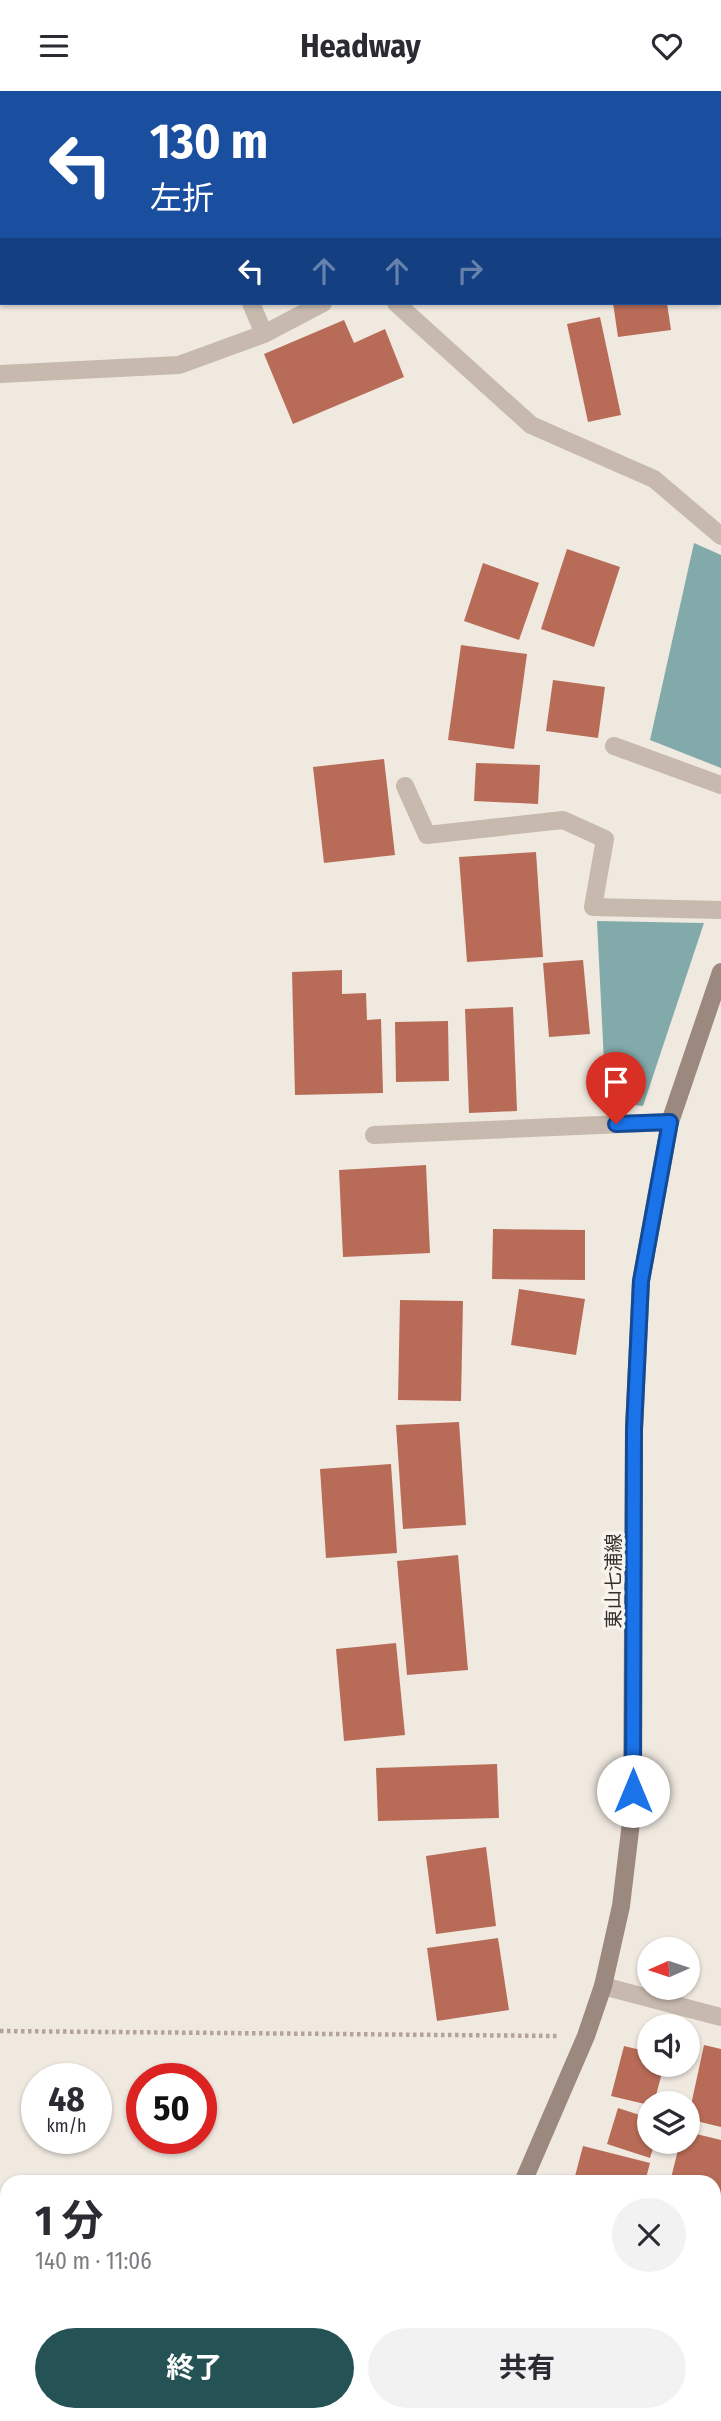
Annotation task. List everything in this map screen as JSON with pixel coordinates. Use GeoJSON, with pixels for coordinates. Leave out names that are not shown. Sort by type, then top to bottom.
{"type":"FeatureCollection","features":[{"type":"Feature","properties":{"kind":"main road","name":"東山七浦線"},"geometry":{"type":"LineString","coordinates":[[526,2175],[586,2036],[603,1986],[621,1906],[632,1814],[634,1429],[641,1281],[670,1122],[721,972]]}},
{"type":"Feature","properties":{"kind":"street"},"geometry":{"type":"LineString","coordinates":[[252,305],[264,334]]}},
{"type":"Feature","properties":{"kind":"street"},"geometry":{"type":"LineString","coordinates":[[0,374],[179,365],[264,334],[319,305]]}},
{"type":"Feature","properties":{"kind":"street"},"geometry":{"type":"LineString","coordinates":[[398,305],[531,425],[654,479],[721,535]]}},
{"type":"Feature","properties":{"kind":"street"},"geometry":{"type":"LineString","coordinates":[[614,746],[721,785]]}},
{"type":"Feature","properties":{"kind":"street"},"geometry":{"type":"LineString","coordinates":[[405,786],[427,835],[563,820],[605,839],[593,907],[721,909]]}},
{"type":"Feature","properties":{"kind":"street"},"geometry":{"type":"LineString","coordinates":[[374,1135],[670,1122]]}},
{"type":"Feature","properties":{"kind":"street"},"geometry":{"type":"LineString","coordinates":[[603,1986],[721,2017]]}},
{"type":"Feature","properties":{"kind":"path"},"geometry":{"type":"LineString","coordinates":[[0,2031],[586,2036]]}},
{"type":"Feature","properties":{"kind":"water"},"geometry":{"type":"Polygon","coordinates":[[[694,543],[721,555],[721,768],[650,740],[694,543]]]}},
{"type":"Feature","properties":{"kind":"water"},"geometry":{"type":"Polygon","coordinates":[[[597,921],[704,923],[643,1106],[606,1102],[597,921]]]}},
{"type":"Feature","properties":{"kind":"building"},"geometry":{"type":"Polygon","coordinates":[[[613,305],[667,305],[671,330],[618,337],[613,305]]]}},
{"type":"Feature","properties":{"kind":"building"},"geometry":{"type":"Polygon","coordinates":[[[600,317],[621,415],[588,422],[567,324],[600,317]]]}},
{"type":"Feature","properties":{"kind":"building"},"geometry":{"type":"Polygon","coordinates":[[[344,320],[354,343],[385,329],[404,377],[293,424],[264,354],[344,320]]]}},
{"type":"Feature","properties":{"kind":"building"},"geometry":{"type":"Polygon","coordinates":[[[567,549],[620,567],[594,647],[541,629],[567,549]]]}},
{"type":"Feature","properties":{"kind":"building"},"geometry":{"type":"Polygon","coordinates":[[[483,563],[539,583],[519,640],[464,621],[483,563]]]}},
{"type":"Feature","properties":{"kind":"building"},"geometry":{"type":"Polygon","coordinates":[[[461,645],[527,654],[514,749],[448,740],[461,645]]]}},
{"type":"Feature","properties":{"kind":"building"},"geometry":{"type":"Polygon","coordinates":[[[553,680],[605,687],[598,738],[546,731],[553,680]]]}},
{"type":"Feature","properties":{"kind":"building"},"geometry":{"type":"Polygon","coordinates":[[[384,759],[395,855],[324,863],[313,767],[384,759]]]}},
{"type":"Feature","properties":{"kind":"building"},"geometry":{"type":"Polygon","coordinates":[[[476,763],[540,765],[538,804],[474,801],[476,763]]]}},
{"type":"Feature","properties":{"kind":"building"},"geometry":{"type":"Polygon","coordinates":[[[536,852],[543,957],[467,962],[459,857],[536,852]]]}},
{"type":"Feature","properties":{"kind":"building"},"geometry":{"type":"Polygon","coordinates":[[[583,960],[590,1034],[549,1037],[543,963],[583,960]]]}},
{"type":"Feature","properties":{"kind":"building"},"geometry":{"type":"Polygon","coordinates":[[[342,970],[342,994],[366,993],[367,1020],[381,1019],[383,1093],[295,1095],[292,972],[342,970]]]}},
{"type":"Feature","properties":{"kind":"building"},"geometry":{"type":"Polygon","coordinates":[[[513,1007],[517,1111],[469,1113],[465,1009],[513,1007]]]}},
{"type":"Feature","properties":{"kind":"building"},"geometry":{"type":"Polygon","coordinates":[[[448,1021],[449,1081],[396,1082],[395,1022],[448,1021]]]}},
{"type":"Feature","properties":{"kind":"building"},"geometry":{"type":"Polygon","coordinates":[[[426,1165],[430,1253],[343,1257],[339,1170],[426,1165]]]}},
{"type":"Feature","properties":{"kind":"building"},"geometry":{"type":"Polygon","coordinates":[[[493,1229],[585,1230],[585,1280],[492,1279],[493,1229]]]}},
{"type":"Feature","properties":{"kind":"building"},"geometry":{"type":"Polygon","coordinates":[[[519,1289],[585,1299],[576,1355],[511,1345],[519,1289]]]}},
{"type":"Feature","properties":{"kind":"building"},"geometry":{"type":"Polygon","coordinates":[[[400,1300],[463,1301],[461,1401],[398,1400],[400,1300]]]}},
{"type":"Feature","properties":{"kind":"building"},"geometry":{"type":"Polygon","coordinates":[[[459,1422],[466,1525],[403,1529],[396,1425],[459,1422]]]}},
{"type":"Feature","properties":{"kind":"building"},"geometry":{"type":"Polygon","coordinates":[[[391,1464],[397,1553],[326,1558],[320,1469],[391,1464]]]}},
{"type":"Feature","properties":{"kind":"building"},"geometry":{"type":"Polygon","coordinates":[[[458,1555],[468,1670],[407,1675],[397,1561],[458,1555]]]}},
{"type":"Feature","properties":{"kind":"building"},"geometry":{"type":"Polygon","coordinates":[[[396,1643],[405,1735],[344,1741],[336,1649],[396,1643]]]}},
{"type":"Feature","properties":{"kind":"building"},"geometry":{"type":"Polygon","coordinates":[[[497,1764],[499,1818],[378,1821],[376,1768],[497,1764]]]}},
{"type":"Feature","properties":{"kind":"building"},"geometry":{"type":"Polygon","coordinates":[[[486,1847],[496,1926],[436,1934],[426,1856],[486,1847]]]}},
{"type":"Feature","properties":{"kind":"building"},"geometry":{"type":"Polygon","coordinates":[[[498,1938],[509,2010],[437,2021],[427,1948],[498,1938]]]}},
{"type":"Feature","properties":{"kind":"building"},"geometry":{"type":"Polygon","coordinates":[[[704,2045],[721,2049],[721,2127],[700,2122],[700,2091],[694,2091],[697,2077],[700,2077],[704,2045]]]}},
{"type":"Feature","properties":{"kind":"building"},"geometry":{"type":"Polygon","coordinates":[[[624,2046],[637,2049],[637,2077],[661,2077],[657,2091],[637,2091],[637,2102],[611,2096],[624,2046]]]}},
{"type":"Feature","properties":{"kind":"building"},"geometry":{"type":"Polygon","coordinates":[[[618,2108],[637,2114],[637,2154],[607,2144],[618,2108]]]}},
{"type":"Feature","properties":{"kind":"building"},"geometry":{"type":"Polygon","coordinates":[[[700,2135],[721,2140],[721,2175],[672,2175],[677,2154],[700,2154],[700,2135]]]}},
{"type":"Feature","properties":{"kind":"building"},"geometry":{"type":"Polygon","coordinates":[[[583,2146],[650,2163],[647,2175],[575,2175],[583,2146]]]}},
{"type":"Feature","properties":{"kind":"route"},"geometry":{"type":"LineString","coordinates":[[616,1124],[670,1122],[641,1281],[634,1429],[633,1791]]}}]}
